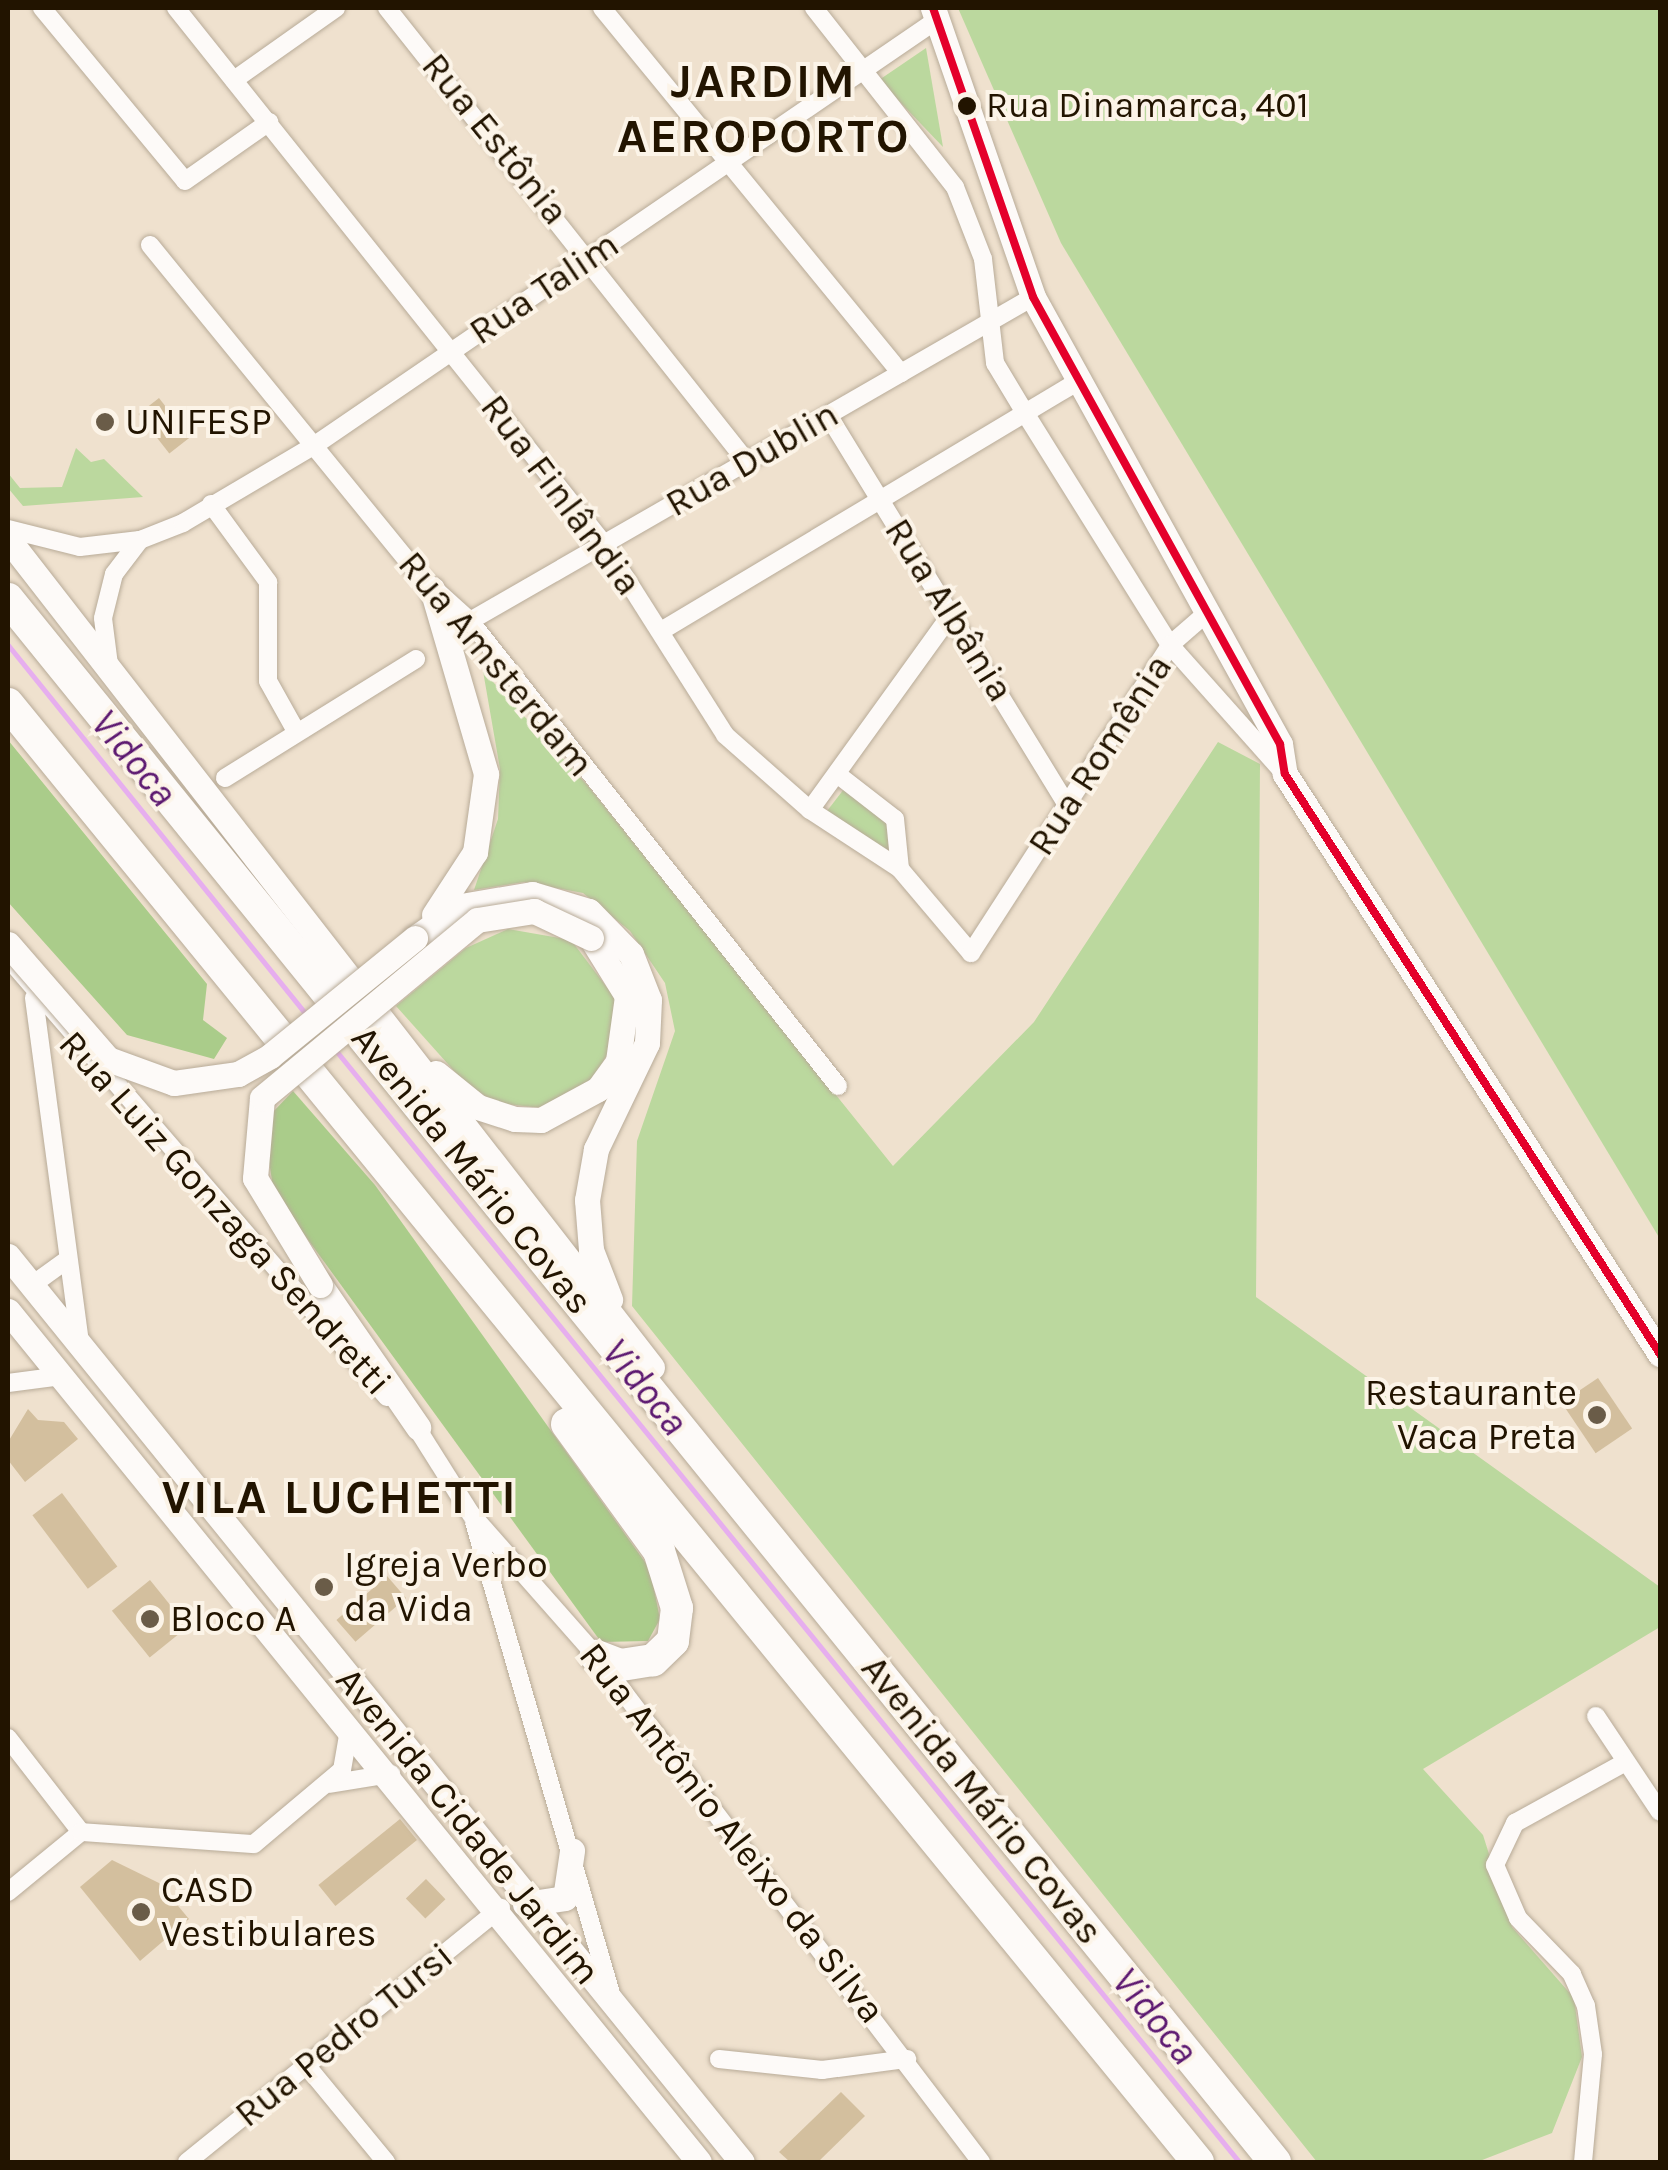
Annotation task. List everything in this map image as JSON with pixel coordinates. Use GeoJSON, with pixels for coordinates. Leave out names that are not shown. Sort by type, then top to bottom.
{"type":"FeatureCollection","features":[{"type":"Feature","properties":{"kind":"highway","name":"Avenida Mário Covas"},"geometry":{"type":"LineString","coordinates":[[8,599],[1275,2162]]}},
{"type":"Feature","properties":{"kind":"highway","name":"Avenida Mário Covas"},"geometry":{"type":"LineString","coordinates":[[8,704],[1198,2162]]}},
{"type":"Feature","properties":{"kind":"highway"},"geometry":{"type":"LineString","coordinates":[[448,1246],[667,1569],[673,1641],[637,1666],[596,1656]]}},
{"type":"Feature","properties":{"kind":"highway"},"geometry":{"type":"LineString","coordinates":[[652,1367],[736,1494]]}},
{"type":"Feature","properties":{"kind":"main road"},"geometry":{"type":"LineString","coordinates":[[936,14],[1033,297],[1280,744],[1284,774],[1660,1354]]}},
{"type":"Feature","properties":{"kind":"main road"},"geometry":{"type":"LineString","coordinates":[[8,540],[652,1367]]}},
{"type":"Feature","properties":{"kind":"main road"},"geometry":{"type":"LineString","coordinates":[[415,938],[459,886],[486,810],[486,774],[432,589]]}},
{"type":"Feature","properties":{"kind":"main road"},"geometry":{"type":"LineString","coordinates":[[8,944],[108,1059],[174,1083],[238,1074],[270,1056],[415,938],[478,900],[532,894],[589,911],[631,954],[650,1021],[641,1064],[596,1149],[588,1230],[600,1279],[652,1367]]}},
{"type":"Feature","properties":{"kind":"main road"},"geometry":{"type":"LineString","coordinates":[[391,1032],[478,1107],[541,1120],[576,1108],[618,1061],[628,1027],[627,996],[591,938],[534,911],[477,920],[262,1098],[254,1178],[320,1285],[418,1427]]}},
{"type":"Feature","properties":{"kind":"main road","name":"Avenida Cidade Jardim"},"geometry":{"type":"LineString","coordinates":[[8,1256],[534,1902],[616,2012],[742,2162]]}},
{"type":"Feature","properties":{"kind":"main road","name":"Avenida Cidade Jardim"},"geometry":{"type":"LineString","coordinates":[[8,1310],[501,1908],[699,2162]]}},
{"type":"Feature","properties":{"kind":"main road"},"geometry":{"type":"LineString","coordinates":[[501,1908],[565,1898],[572,1851]]}},
{"type":"Feature","properties":{"kind":"street"},"geometry":{"type":"LineString","coordinates":[[42,8],[185,181],[269,122]]}},
{"type":"Feature","properties":{"kind":"street","name":"Rua Finlândia"},"geometry":{"type":"LineString","coordinates":[[176,8],[604,544],[725,734],[810,810],[900,869],[971,952]]}},
{"type":"Feature","properties":{"kind":"street"},"geometry":{"type":"LineString","coordinates":[[234,80],[336,8]]}},
{"type":"Feature","properties":{"kind":"street","name":"Rua Estônia"},"geometry":{"type":"LineString","coordinates":[[388,8],[591,256],[746,462]]}},
{"type":"Feature","properties":{"kind":"street"},"geometry":{"type":"LineString","coordinates":[[602,8],[901,373]]}},
{"type":"Feature","properties":{"kind":"street"},"geometry":{"type":"LineString","coordinates":[[814,8],[955,187],[982,259],[995,362],[1025,413],[1170,644],[1284,774]]}},
{"type":"Feature","properties":{"kind":"street","name":"Rua Talim"},"geometry":{"type":"LineString","coordinates":[[8,529],[80,547],[140,540],[211,504],[318,443],[865,74],[936,14]]}},
{"type":"Feature","properties":{"kind":"street","name":"Rua Amsterdam"},"geometry":{"type":"LineString","coordinates":[[150,245],[318,443],[432,589],[470,621],[838,1086]]}},
{"type":"Feature","properties":{"kind":"street","name":"Rua Dublin"},"geometry":{"type":"LineString","coordinates":[[470,621],[1033,297]]}},
{"type":"Feature","properties":{"kind":"street"},"geometry":{"type":"LineString","coordinates":[[661,631],[1078,381]]}},
{"type":"Feature","properties":{"kind":"street","name":"Rua Albânia"},"geometry":{"type":"LineString","coordinates":[[828,415],[1068,806]]}},
{"type":"Feature","properties":{"kind":"street"},"geometry":{"type":"LineString","coordinates":[[211,504],[268,582],[266,671],[296,731]]}},
{"type":"Feature","properties":{"kind":"street","name":"Rua Talim"},"geometry":{"type":"LineString","coordinates":[[109,665],[103,618],[114,574],[140,540]]}},
{"type":"Feature","properties":{"kind":"street","name":"Rua Romênia"},"geometry":{"type":"LineString","coordinates":[[971,952],[1170,644],[1208,612]]}},
{"type":"Feature","properties":{"kind":"street"},"geometry":{"type":"LineString","coordinates":[[810,810],[952,613]]}},
{"type":"Feature","properties":{"kind":"street"},"geometry":{"type":"LineString","coordinates":[[225,778],[416,659]]}},
{"type":"Feature","properties":{"kind":"street"},"geometry":{"type":"LineString","coordinates":[[837,774],[895,819],[900,869]]}},
{"type":"Feature","properties":{"kind":"street"},"geometry":{"type":"LineString","coordinates":[[8,952],[34,996],[80,1349]]}},
{"type":"Feature","properties":{"kind":"street","name":"Rua Luiz Gonzaga Sendretti"},"geometry":{"type":"LineString","coordinates":[[34,996],[418,1427],[471,1514]]}},
{"type":"Feature","properties":{"kind":"street"},"geometry":{"type":"LineString","coordinates":[[32,1286],[68,1259]]}},
{"type":"Feature","properties":{"kind":"street"},"geometry":{"type":"LineString","coordinates":[[8,1384],[62,1376]]}},
{"type":"Feature","properties":{"kind":"street"},"geometry":{"type":"LineString","coordinates":[[471,1514],[616,2012]]}},
{"type":"Feature","properties":{"kind":"street","name":"Rua Antônio Aleixo da Silva"},"geometry":{"type":"LineString","coordinates":[[471,1514],[596,1656],[907,2059],[981,2162]]}},
{"type":"Feature","properties":{"kind":"street"},"geometry":{"type":"LineString","coordinates":[[1596,1716],[1622,1764],[1660,1812]]}},
{"type":"Feature","properties":{"kind":"street"},"geometry":{"type":"LineString","coordinates":[[8,1892],[80,1832],[254,1844],[329,1784],[347,1758],[348,1725]]}},
{"type":"Feature","properties":{"kind":"street"},"geometry":{"type":"LineString","coordinates":[[8,1738],[80,1832]]}},
{"type":"Feature","properties":{"kind":"street"},"geometry":{"type":"LineString","coordinates":[[1583,2162],[1593,2054],[1586,2006],[1572,1974],[1518,1918],[1495,1865],[1515,1823],[1622,1764]]}},
{"type":"Feature","properties":{"kind":"street"},"geometry":{"type":"LineString","coordinates":[[329,1784],[391,1774]]}},
{"type":"Feature","properties":{"kind":"street","name":"Rua Pedro Tursi"},"geometry":{"type":"LineString","coordinates":[[187,2162],[501,1908]]}},
{"type":"Feature","properties":{"kind":"street"},"geometry":{"type":"LineString","coordinates":[[719,2059],[822,2070],[907,2059]]}},
{"type":"Feature","properties":{"kind":"street"},"geometry":{"type":"LineString","coordinates":[[306,2066],[386,2162]]}},
{"type":"Feature","properties":{"kind":"street"},"geometry":{"type":"LineString","coordinates":[[699,2162],[724,2142]]}},
{"type":"Feature","properties":{"kind":"green space"},"geometry":{"type":"Polygon","coordinates":[[[958,8],[1660,8],[1660,1239],[1061,243],[958,8]]]}},
{"type":"Feature","properties":{"kind":"green space"},"geometry":{"type":"Polygon","coordinates":[[[926,48],[943,147],[879,80],[926,48]]]}},
{"type":"Feature","properties":{"kind":"green space"},"geometry":{"type":"Polygon","coordinates":[[[76,448],[91,462],[104,459],[143,497],[23,506],[8,488],[8,473],[20,488],[62,487],[76,448]]]}},
{"type":"Feature","properties":{"kind":"green space"},"geometry":{"type":"Polygon","coordinates":[[[483,671],[588,786],[893,1166],[1034,1022],[1218,742],[1260,764],[1256,1297],[1660,1587],[1660,1627],[1423,1769],[1483,1835],[1512,1927],[1574,1998],[1582,2057],[1552,2133],[1477,2162],[1317,2162],[632,1306],[637,1141],[675,1031],[665,983],[630,931],[583,893],[524,882],[474,890],[498,819],[500,769],[483,671]]]}},
{"type":"Feature","properties":{"kind":"green space"},"geometry":{"type":"Polygon","coordinates":[[[8,740],[207,984],[203,1020],[227,1038],[214,1059],[127,1035],[8,902],[8,740]]]}},
{"type":"Feature","properties":{"kind":"green space"},"geometry":{"type":"Polygon","coordinates":[[[844,789],[887,824],[892,854],[827,811],[844,789]]]}},
{"type":"Feature","properties":{"kind":"green space"},"geometry":{"type":"Polygon","coordinates":[[[508,929],[571,940],[615,998],[615,1040],[593,1080],[542,1108],[496,1103],[464,1082],[396,1006],[466,948],[508,929]]]}},
{"type":"Feature","properties":{"kind":"green space"},"geometry":{"type":"Polygon","coordinates":[[[293,1091],[375,1185],[650,1569],[660,1619],[648,1641],[601,1642],[274,1193],[266,1143],[272,1113],[293,1091]]]}},
{"type":"Feature","properties":{"kind":"building"},"geometry":{"type":"Polygon","coordinates":[[[159,398],[190,437],[169,453],[139,414],[159,398]]]}},
{"type":"Feature","properties":{"kind":"building","name":"Restaurante Vaca Preta"},"geometry":{"type":"Polygon","coordinates":[[[1598,1378],[1632,1429],[1596,1453],[1562,1403],[1598,1378]]]}},
{"type":"Feature","properties":{"kind":"building"},"geometry":{"type":"Polygon","coordinates":[[[28,1409],[38,1420],[64,1422],[78,1439],[25,1482],[8,1460],[8,1442],[28,1409]]]}},
{"type":"Feature","properties":{"kind":"building"},"geometry":{"type":"Polygon","coordinates":[[[62,1493],[117,1566],[88,1589],[32,1515],[62,1493]]]}},
{"type":"Feature","properties":{"kind":"building"},"geometry":{"type":"Polygon","coordinates":[[[387,1576],[406,1598],[355,1642],[336,1620],[387,1576]]]}},
{"type":"Feature","properties":{"kind":"building","name":"Bloco A"},"geometry":{"type":"Polygon","coordinates":[[[150,1580],[188,1627],[150,1657],[112,1611],[150,1580]]]}},
{"type":"Feature","properties":{"kind":"building"},"geometry":{"type":"Polygon","coordinates":[[[400,1819],[417,1840],[335,1906],[318,1885],[400,1819]]]}},
{"type":"Feature","properties":{"kind":"building","name":"CASD Vestibulares"},"geometry":{"type":"Polygon","coordinates":[[[112,1860],[159,1883],[189,1919],[140,1961],[80,1887],[112,1860]]]}},
{"type":"Feature","properties":{"kind":"building"},"geometry":{"type":"Polygon","coordinates":[[[426,1879],[445,1899],[425,1919],[406,1898],[426,1879]]]}},
{"type":"Feature","properties":{"kind":"building"},"geometry":{"type":"Polygon","coordinates":[[[841,2092],[865,2116],[818,2162],[790,2162],[779,2152],[841,2092]]]}},
{"type":"Feature","properties":{"kind":"waterway","name":"Vidoca"},"geometry":{"type":"LineString","coordinates":[[8,645],[307,1015]]}},
{"type":"Feature","properties":{"kind":"waterway","name":"Vidoca"},"geometry":{"type":"LineString","coordinates":[[333,1047],[1239,2162]]}},
{"type":"Feature","properties":{"kind":"transit line"},"geometry":{"type":"LineString","coordinates":[[933,8],[1033,297],[1280,744],[1285,774],[1660,1354]]}},
{"type":"Feature","properties":{"kind":"place","name":"Rua Dinamarca, 401"},"geometry":{"type":"Point","coordinates":[967,106]}},
{"type":"Feature","properties":{"kind":"place","name":"UNIFESP"},"geometry":{"type":"Point","coordinates":[105,422]}},
{"type":"Feature","properties":{"kind":"place","name":"Restaurante Vaca Preta"},"geometry":{"type":"Point","coordinates":[1597,1415]}},
{"type":"Feature","properties":{"kind":"place","name":"Igreja Verbo da Vida"},"geometry":{"type":"Point","coordinates":[324,1587]}},
{"type":"Feature","properties":{"kind":"place","name":"Bloco A"},"geometry":{"type":"Point","coordinates":[150,1619]}},
{"type":"Feature","properties":{"kind":"place","name":"CASD Vestibulares"},"geometry":{"type":"Point","coordinates":[141,1912]}},
{"type":"Feature","properties":{"kind":"district","name":"JARDIM AEROPORTO"},"geometry":{"type":"Point","coordinates":[764,108]}},
{"type":"Feature","properties":{"kind":"district","name":"VILA LUCHETTI"},"geometry":{"type":"Point","coordinates":[340,1498]}}]}
